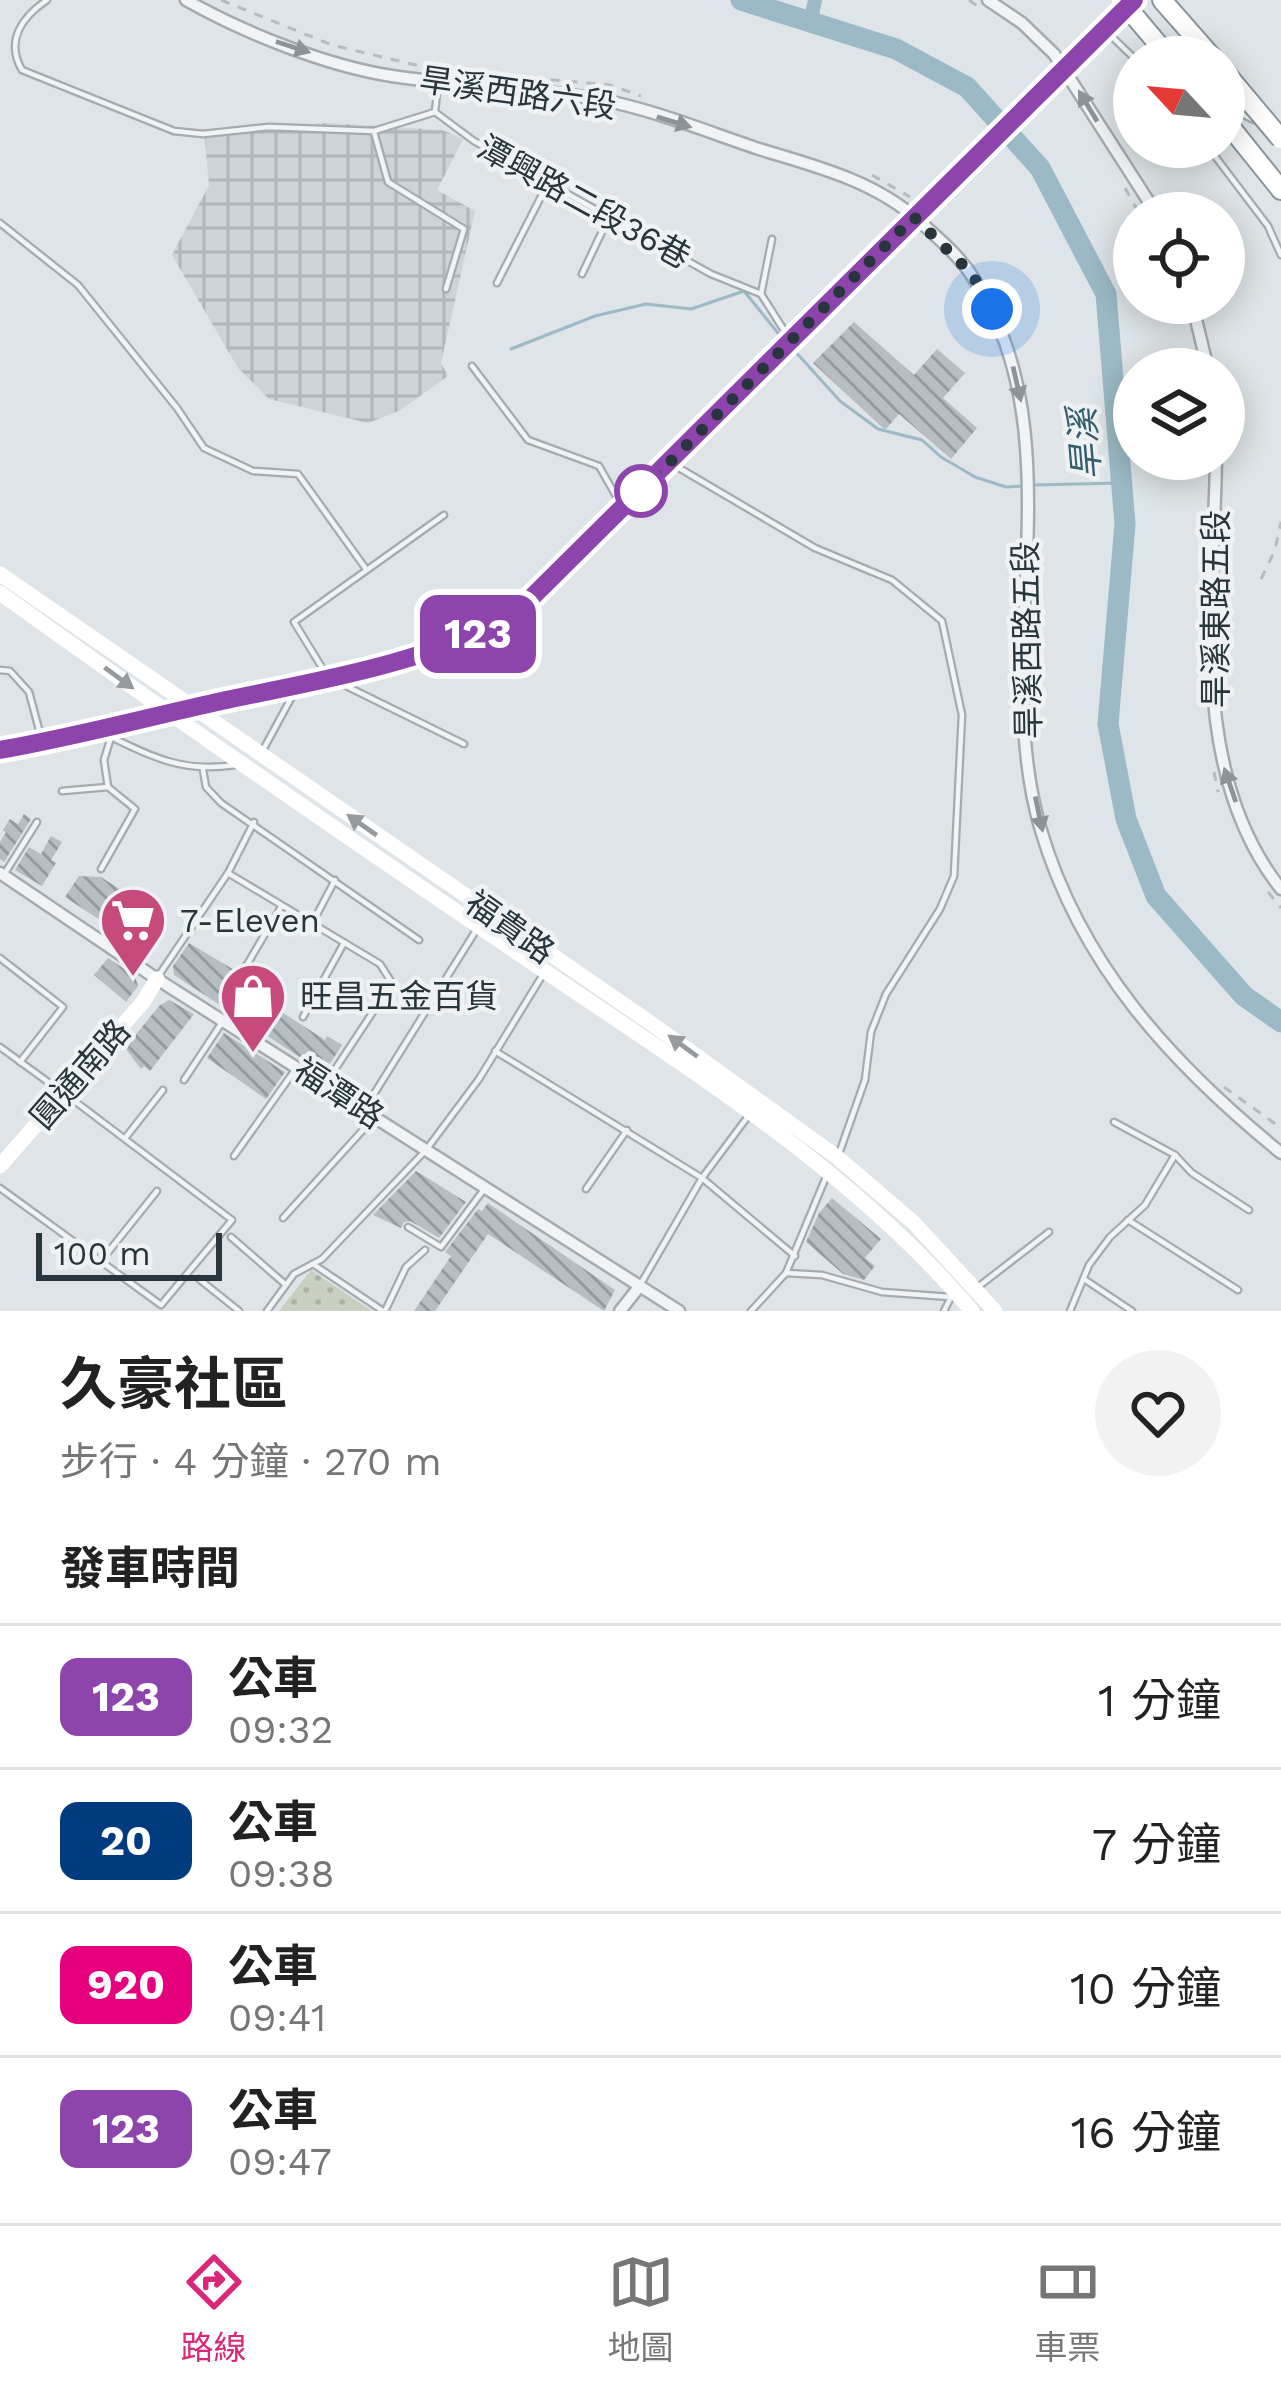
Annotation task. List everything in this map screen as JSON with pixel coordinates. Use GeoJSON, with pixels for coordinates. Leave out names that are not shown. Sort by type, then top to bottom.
{"type":"FeatureCollection","features":[{"type":"Feature","properties":{"kind":"highway"},"geometry":{"type":"LineString","coordinates":[[1120,0],[1151,36]]}},
{"type":"Feature","properties":{"kind":"highway"},"geometry":{"type":"LineString","coordinates":[[1162,0],[1194,36]]}},
{"type":"Feature","properties":{"kind":"highway"},"geometry":{"type":"LineString","coordinates":[[1245,95],[1281,136]]}},
{"type":"Feature","properties":{"kind":"highway"},"geometry":{"type":"LineString","coordinates":[[1245,145],[1281,190]]}},
{"type":"Feature","properties":{"kind":"highway"},"geometry":{"type":"LineString","coordinates":[[1260,164],[1281,211]]}},
{"type":"Feature","properties":{"kind":"street","name":"旱溪西路六段"},"geometry":{"type":"LineString","coordinates":[[186,0],[276,41],[386,75],[607,100],[843,175],[918,213]]}},
{"type":"Feature","properties":{"kind":"street"},"geometry":{"type":"LineString","coordinates":[[0,749],[105,734],[193,707],[432,652],[505,619],[532,599],[1134,0]]}},
{"type":"Feature","properties":{"kind":"street"},"geometry":{"type":"LineString","coordinates":[[986,5],[1038,37],[1066,70],[1143,192]]}},
{"type":"Feature","properties":{"kind":"street","name":"旱溪西路五段"},"geometry":{"type":"LineString","coordinates":[[918,213],[972,274],[992,309],[1017,379],[1026,449],[1023,726],[1039,825],[1070,907],[1094,954],[1150,1031],[1281,1153]]}},
{"type":"Feature","properties":{"kind":"street","name":"旱溪東路五段"},"geometry":{"type":"LineString","coordinates":[[1216,480],[1212,712],[1222,761],[1248,839],[1281,889]]}},
{"type":"Feature","properties":{"kind":"street","name":"福貴路"},"geometry":{"type":"LineString","coordinates":[[0,574],[193,707],[252,758],[545,972],[749,1114],[890,1199],[965,1299],[994,1311]]}},
{"type":"Feature","properties":{"kind":"street","name":"福貴路"},"geometry":{"type":"LineString","coordinates":[[0,592],[169,714],[252,758],[652,1024],[833,1164]]}},
{"type":"Feature","properties":{"kind":"street","name":"福潭路"},"geometry":{"type":"LineString","coordinates":[[2,874],[158,979],[680,1311]]}},
{"type":"Feature","properties":{"kind":"street","name":"圓通南路"},"geometry":{"type":"LineString","coordinates":[[0,1166],[158,979]]}},
{"type":"Feature","properties":{"kind":"street"},"geometry":{"type":"LineString","coordinates":[[620,1311],[639,1287]]}},
{"type":"Feature","properties":{"kind":"lane"},"geometry":{"type":"LineString","coordinates":[[47,0],[33,9],[14,37],[14,57],[22,70],[174,131],[374,130],[435,112],[438,82]]}},
{"type":"Feature","properties":{"kind":"lane"},"geometry":{"type":"LineString","coordinates":[[1106,30],[1113,37]]}},
{"type":"Feature","properties":{"kind":"lane","name":"潭興路二段36巷"},"geometry":{"type":"LineString","coordinates":[[435,112],[474,141],[548,183],[711,274],[761,294]]}},
{"type":"Feature","properties":{"kind":"lane"},"geometry":{"type":"LineString","coordinates":[[1245,116],[1281,136]]}},
{"type":"Feature","properties":{"kind":"lane"},"geometry":{"type":"LineString","coordinates":[[374,130],[388,182],[464,229],[446,289]]}},
{"type":"Feature","properties":{"kind":"lane"},"geometry":{"type":"LineString","coordinates":[[1224,168],[1268,226],[1281,255]]}},
{"type":"Feature","properties":{"kind":"lane"},"geometry":{"type":"LineString","coordinates":[[496,283],[548,183]]}},
{"type":"Feature","properties":{"kind":"lane"},"geometry":{"type":"LineString","coordinates":[[582,274],[609,217]]}},
{"type":"Feature","properties":{"kind":"lane"},"geometry":{"type":"LineString","coordinates":[[0,223],[78,285],[204,448],[253,471],[298,474],[366,569]]}},
{"type":"Feature","properties":{"kind":"lane"},"geometry":{"type":"LineString","coordinates":[[772,239],[761,294],[792,342]]}},
{"type":"Feature","properties":{"kind":"lane"},"geometry":{"type":"LineString","coordinates":[[472,366],[528,440],[598,466],[623,508]]}},
{"type":"Feature","properties":{"kind":"lane"},"geometry":{"type":"LineString","coordinates":[[670,463],[815,548],[892,580],[942,621],[962,716],[954,876],[940,909],[886,994],[871,1032],[865,1080],[794,1256],[786,1273],[751,1311]]}},
{"type":"Feature","properties":{"kind":"lane"},"geometry":{"type":"LineString","coordinates":[[444,515],[294,622],[328,677],[464,744]]}},
{"type":"Feature","properties":{"kind":"lane"},"geometry":{"type":"LineString","coordinates":[[0,670],[10,671],[29,692],[42,742]]}},
{"type":"Feature","properties":{"kind":"lane"},"geometry":{"type":"LineString","coordinates":[[101,869],[135,809],[108,787],[105,734],[148,755],[203,770],[252,758],[303,684]]}},
{"type":"Feature","properties":{"kind":"lane"},"geometry":{"type":"LineString","coordinates":[[203,770],[206,787],[221,803],[419,940]]}},
{"type":"Feature","properties":{"kind":"lane"},"geometry":{"type":"LineString","coordinates":[[62,791],[108,787]]}},
{"type":"Feature","properties":{"kind":"lane"},"geometry":{"type":"LineString","coordinates":[[2,874],[37,822]]}},
{"type":"Feature","properties":{"kind":"lane"},"geometry":{"type":"LineString","coordinates":[[158,979],[229,873],[254,822]]}},
{"type":"Feature","properties":{"kind":"lane"},"geometry":{"type":"LineString","coordinates":[[229,873],[380,964],[392,983],[326,1083]]}},
{"type":"Feature","properties":{"kind":"lane"},"geometry":{"type":"LineString","coordinates":[[312,925],[335,880]]}},
{"type":"Feature","properties":{"kind":"lane"},"geometry":{"type":"LineString","coordinates":[[242,974],[281,907]]}},
{"type":"Feature","properties":{"kind":"lane"},"geometry":{"type":"LineString","coordinates":[[283,1218],[370,1114],[479,925]]}},
{"type":"Feature","properties":{"kind":"lane"},"geometry":{"type":"LineString","coordinates":[[302,1017],[344,943]]}},
{"type":"Feature","properties":{"kind":"lane"},"geometry":{"type":"LineString","coordinates":[[0,958],[63,1007],[20,1062]]}},
{"type":"Feature","properties":{"kind":"lane"},"geometry":{"type":"LineString","coordinates":[[267,1311],[294,1274],[314,1264],[426,1150],[545,972]]}},
{"type":"Feature","properties":{"kind":"lane"},"geometry":{"type":"LineString","coordinates":[[184,1080],[224,1020]]}},
{"type":"Feature","properties":{"kind":"lane"},"geometry":{"type":"LineString","coordinates":[[0,1047],[232,1220],[161,1306],[0,1189]]}},
{"type":"Feature","properties":{"kind":"lane"},"geometry":{"type":"LineString","coordinates":[[495,1051],[702,1178],[794,1256]]}},
{"type":"Feature","properties":{"kind":"lane"},"geometry":{"type":"LineString","coordinates":[[235,1156],[298,1066]]}},
{"type":"Feature","properties":{"kind":"lane"},"geometry":{"type":"LineString","coordinates":[[124,1139],[163,1090]]}},
{"type":"Feature","properties":{"kind":"lane"},"geometry":{"type":"LineString","coordinates":[[639,1287],[702,1178],[749,1114]]}},
{"type":"Feature","properties":{"kind":"lane"},"geometry":{"type":"LineString","coordinates":[[1114,1122],[1175,1155],[1192,1173],[1249,1210]]}},
{"type":"Feature","properties":{"kind":"lane"},"geometry":{"type":"LineString","coordinates":[[586,1190],[628,1130]]}},
{"type":"Feature","properties":{"kind":"lane"},"geometry":{"type":"LineString","coordinates":[[1070,1311],[1110,1237],[1145,1204],[1175,1155]]}},
{"type":"Feature","properties":{"kind":"lane"},"geometry":{"type":"LineString","coordinates":[[408,1227],[441,1247],[485,1188]]}},
{"type":"Feature","properties":{"kind":"lane"},"geometry":{"type":"LineString","coordinates":[[101,1262],[157,1191]]}},
{"type":"Feature","properties":{"kind":"lane"},"geometry":{"type":"LineString","coordinates":[[1128,1220],[1238,1290]]}},
{"type":"Feature","properties":{"kind":"lane"},"geometry":{"type":"LineString","coordinates":[[944,1311],[1049,1232]]}},
{"type":"Feature","properties":{"kind":"lane"},"geometry":{"type":"LineString","coordinates":[[232,1237],[286,1286]]}},
{"type":"Feature","properties":{"kind":"lane"},"geometry":{"type":"LineString","coordinates":[[314,1264],[384,1311],[406,1267],[425,1250]]}},
{"type":"Feature","properties":{"kind":"lane"},"geometry":{"type":"LineString","coordinates":[[786,1273],[822,1275],[882,1292],[965,1299]]}},
{"type":"Feature","properties":{"kind":"lane"},"geometry":{"type":"LineString","coordinates":[[199,1279],[239,1311]]}},
{"type":"Feature","properties":{"kind":"lane"},"geometry":{"type":"LineString","coordinates":[[1084,1279],[1132,1311]]}},
{"type":"Feature","properties":{"kind":"path"},"geometry":{"type":"LineString","coordinates":[[969,0],[986,5]]}},
{"type":"Feature","properties":{"kind":"path"},"geometry":{"type":"LineString","coordinates":[[1261,579],[1275,550],[1281,522]]}},
{"type":"Feature","properties":{"kind":"path"},"geometry":{"type":"LineString","coordinates":[[1211,1075],[1281,1128]]}},
{"type":"Feature","properties":{"kind":"shaded area"},"geometry":{"type":"Polygon","coordinates":[[[328,123],[442,130],[463,139],[437,190],[475,211],[441,363],[448,376],[399,411],[368,423],[269,399],[238,368],[172,255],[209,185],[204,131],[328,123]]]}},
{"type":"Feature","properties":{"kind":"green space"},"geometry":{"type":"Polygon","coordinates":[[[311,1270],[372,1311],[279,1311],[311,1270]]]}},
{"type":"Feature","properties":{"kind":"building"},"geometry":{"type":"Polygon","coordinates":[[[854,322],[914,375],[937,349],[965,373],[943,398],[977,428],[951,459],[899,414],[885,430],[813,363],[854,322]]]}},
{"type":"Feature","properties":{"kind":"building"},"geometry":{"type":"Polygon","coordinates":[[[24,814],[31,819],[4,862],[0,859],[3,830],[10,819],[18,824],[24,814]]]}},
{"type":"Feature","properties":{"kind":"building"},"geometry":{"type":"Polygon","coordinates":[[[51,836],[62,842],[42,886],[15,870],[29,847],[41,854],[51,836]]]}},
{"type":"Feature","properties":{"kind":"building"},"geometry":{"type":"Polygon","coordinates":[[[79,876],[101,877],[147,907],[127,938],[65,897],[79,876]]]}},
{"type":"Feature","properties":{"kind":"building"},"geometry":{"type":"Polygon","coordinates":[[[189,943],[236,971],[237,983],[325,1040],[327,1036],[342,1045],[329,1065],[318,1069],[174,975],[173,966],[189,943]]]}},
{"type":"Feature","properties":{"kind":"building"},"geometry":{"type":"Polygon","coordinates":[[[108,958],[135,976],[138,986],[126,1002],[94,975],[108,958]]]}},
{"type":"Feature","properties":{"kind":"building"},"geometry":{"type":"Polygon","coordinates":[[[169,1000],[194,1014],[150,1071],[141,1069],[125,1048],[169,1000]]]}},
{"type":"Feature","properties":{"kind":"building"},"geometry":{"type":"Polygon","coordinates":[[[224,1033],[285,1072],[266,1099],[207,1058],[224,1033]]]}},
{"type":"Feature","properties":{"kind":"building"},"geometry":{"type":"Polygon","coordinates":[[[416,1171],[466,1202],[439,1238],[410,1221],[401,1228],[373,1215],[416,1171]]]}},
{"type":"Feature","properties":{"kind":"building"},"geometry":{"type":"Polygon","coordinates":[[[832,1198],[881,1239],[865,1258],[875,1266],[864,1280],[843,1274],[806,1242],[832,1198]]]}},
{"type":"Feature","properties":{"kind":"building"},"geometry":{"type":"Polygon","coordinates":[[[488,1203],[615,1290],[604,1311],[488,1234],[435,1311],[414,1311],[451,1256],[445,1252],[488,1203]]]}},
{"type":"Feature","properties":{"kind":"waterway","name":"旱溪"},"geometry":{"type":"LineString","coordinates":[[741,0],[896,49],[967,87],[1040,168],[1106,294],[1125,524],[1108,724],[1126,819],[1156,896],[1244,996],[1281,1022]]}},
{"type":"Feature","properties":{"kind":"waterway"},"geometry":{"type":"LineString","coordinates":[[811,19],[815,0]]}},
{"type":"Feature","properties":{"kind":"waterway"},"geometry":{"type":"LineString","coordinates":[[511,349],[595,316],[646,304],[691,309],[744,291],[782,338]]}},
{"type":"Feature","properties":{"kind":"waterway"},"geometry":{"type":"LineString","coordinates":[[793,349],[840,401],[878,429],[922,440],[975,477],[1006,487],[1023,486]]}},
{"type":"Feature","properties":{"kind":"waterway"},"geometry":{"type":"LineString","coordinates":[[1033,485],[1122,483]]}},
{"type":"Feature","properties":{"kind":"bus line","name":"123"},"geometry":{"type":"LineString","coordinates":[[0,750],[390,664],[456,644],[518,611],[1134,0]]}},
{"type":"Feature","properties":{"kind":"place","name":"7-Eleven"},"geometry":{"type":"Point","coordinates":[133,979]}},
{"type":"Feature","properties":{"kind":"place","name":"旺昌五金百貨"},"geometry":{"type":"Point","coordinates":[253,1055]}},
{"type":"Feature","properties":{"kind":"route"},"geometry":{"type":"LineString","coordinates":[[641,491],[914,217],[972,274],[992,309]]}}]}
